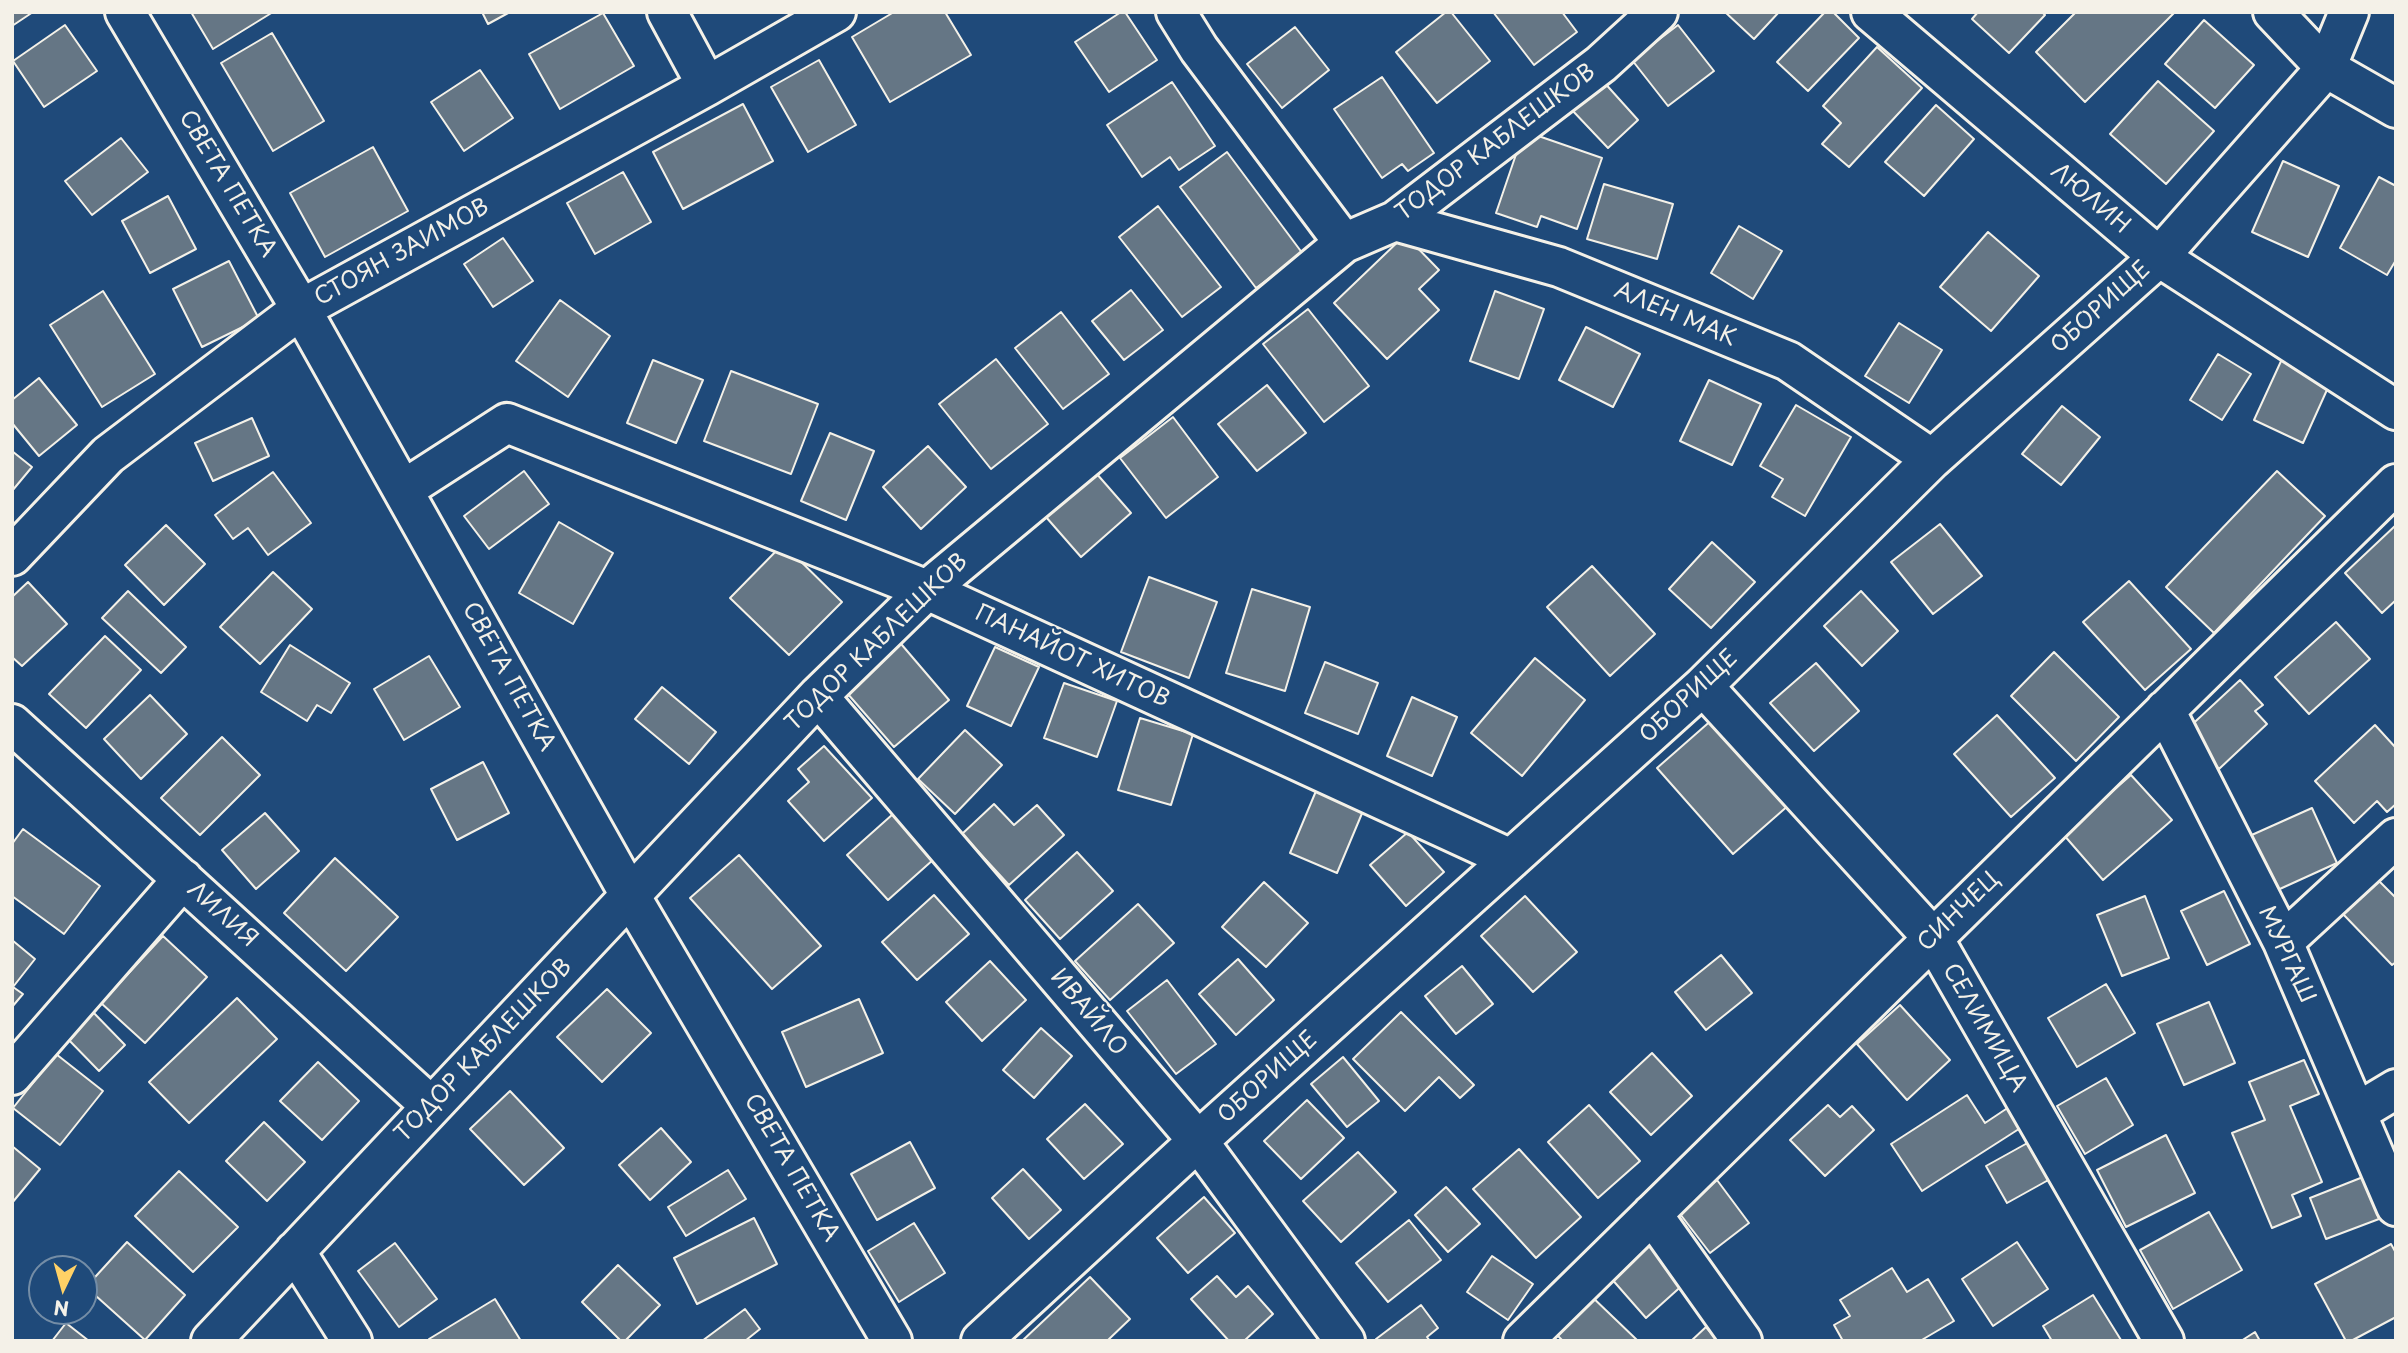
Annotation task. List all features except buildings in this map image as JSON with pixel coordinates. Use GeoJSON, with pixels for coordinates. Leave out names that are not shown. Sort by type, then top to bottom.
{"type":"FeatureCollection","features":[{"type":"Feature","properties":{"kind":"street","name":"СВЕТА ПЕТКА"},"geometry":{"type":"LineString","coordinates":[[125,12],[301,309],[632,897],[892,1341]]}},
{"type":"Feature","properties":{"kind":"street"},"geometry":{"type":"LineString","coordinates":[[667,12],[707,86]]}},
{"type":"Feature","properties":{"kind":"street","name":"СТОЯН ЗАИМОВ"},"geometry":{"type":"LineString","coordinates":[[12,556],[108,455],[301,309],[836,12]]}},
{"type":"Feature","properties":{"kind":"street"},"geometry":{"type":"LineString","coordinates":[[1176,12],[1199,49],[1344,243]]}},
{"type":"Feature","properties":{"kind":"street","name":"ТОДОР КАБЛЕШКОВ"},"geometry":{"type":"LineString","coordinates":[[211,1341],[632,897],[818,696],[927,590],[1344,243],[1395,221],[1601,64],[1658,12]]}},
{"type":"Feature","properties":{"kind":"street","name":"ЛЮЛИН"},"geometry":{"type":"LineString","coordinates":[[1871,12],[2159,257],[2396,410]]}},
{"type":"Feature","properties":{"kind":"street"},"geometry":{"type":"LineString","coordinates":[[2273,12],[2326,68],[2396,108]]}},
{"type":"Feature","properties":{"kind":"street","name":"ОБОРИЩЕ"},"geometry":{"type":"LineString","coordinates":[[981,1341],[1198,1141],[1703,686],[1932,459],[2159,257],[2326,68],[2349,12]]}},
{"type":"Feature","properties":{"kind":"street","name":"АЛЕН МАК"},"geometry":{"type":"LineString","coordinates":[[1395,221],[1559,267],[1788,361],[1932,459]]}},
{"type":"Feature","properties":{"kind":"street","name":"ПАНАЙОТ ХИТОВ"},"geometry":{"type":"LineString","coordinates":[[403,490],[507,423],[927,590],[1511,859]]}},
{"type":"Feature","properties":{"kind":"street","name":"СИНЧЕЦ"},"geometry":{"type":"LineString","coordinates":[[1523,1341],[2396,484]]}},
{"type":"Feature","properties":{"kind":"street","name":"СЕЛИМИЦА"},"geometry":{"type":"LineString","coordinates":[[1703,686],[1933,939],[2164,1341]]}},
{"type":"Feature","properties":{"kind":"street","name":"ИВАЙЛО"},"geometry":{"type":"LineString","coordinates":[[818,696],[1198,1141],[1345,1341]]}},
{"type":"Feature","properties":{"kind":"street","name":"МУРГАШ"},"geometry":{"type":"LineString","coordinates":[[2165,710],[2283,942],[2396,1206]]}},
{"type":"Feature","properties":{"kind":"street","name":"ЛИЛИЯ"},"geometry":{"type":"LineString","coordinates":[[12,724],[431,1106]]}},
{"type":"Feature","properties":{"kind":"street"},"geometry":{"type":"LineString","coordinates":[[2283,942],[2396,838]]}},
{"type":"Feature","properties":{"kind":"street"},"geometry":{"type":"LineString","coordinates":[[12,1075],[183,879]]}},
{"type":"Feature","properties":{"kind":"street"},"geometry":{"type":"LineString","coordinates":[[2356,1113],[2396,1089]]}},
{"type":"Feature","properties":{"kind":"street"},"geometry":{"type":"LineString","coordinates":[[1652,1214],[1742,1341]]}},
{"type":"Feature","properties":{"kind":"street"},"geometry":{"type":"LineString","coordinates":[[295,1251],[352,1341]]}}]}
